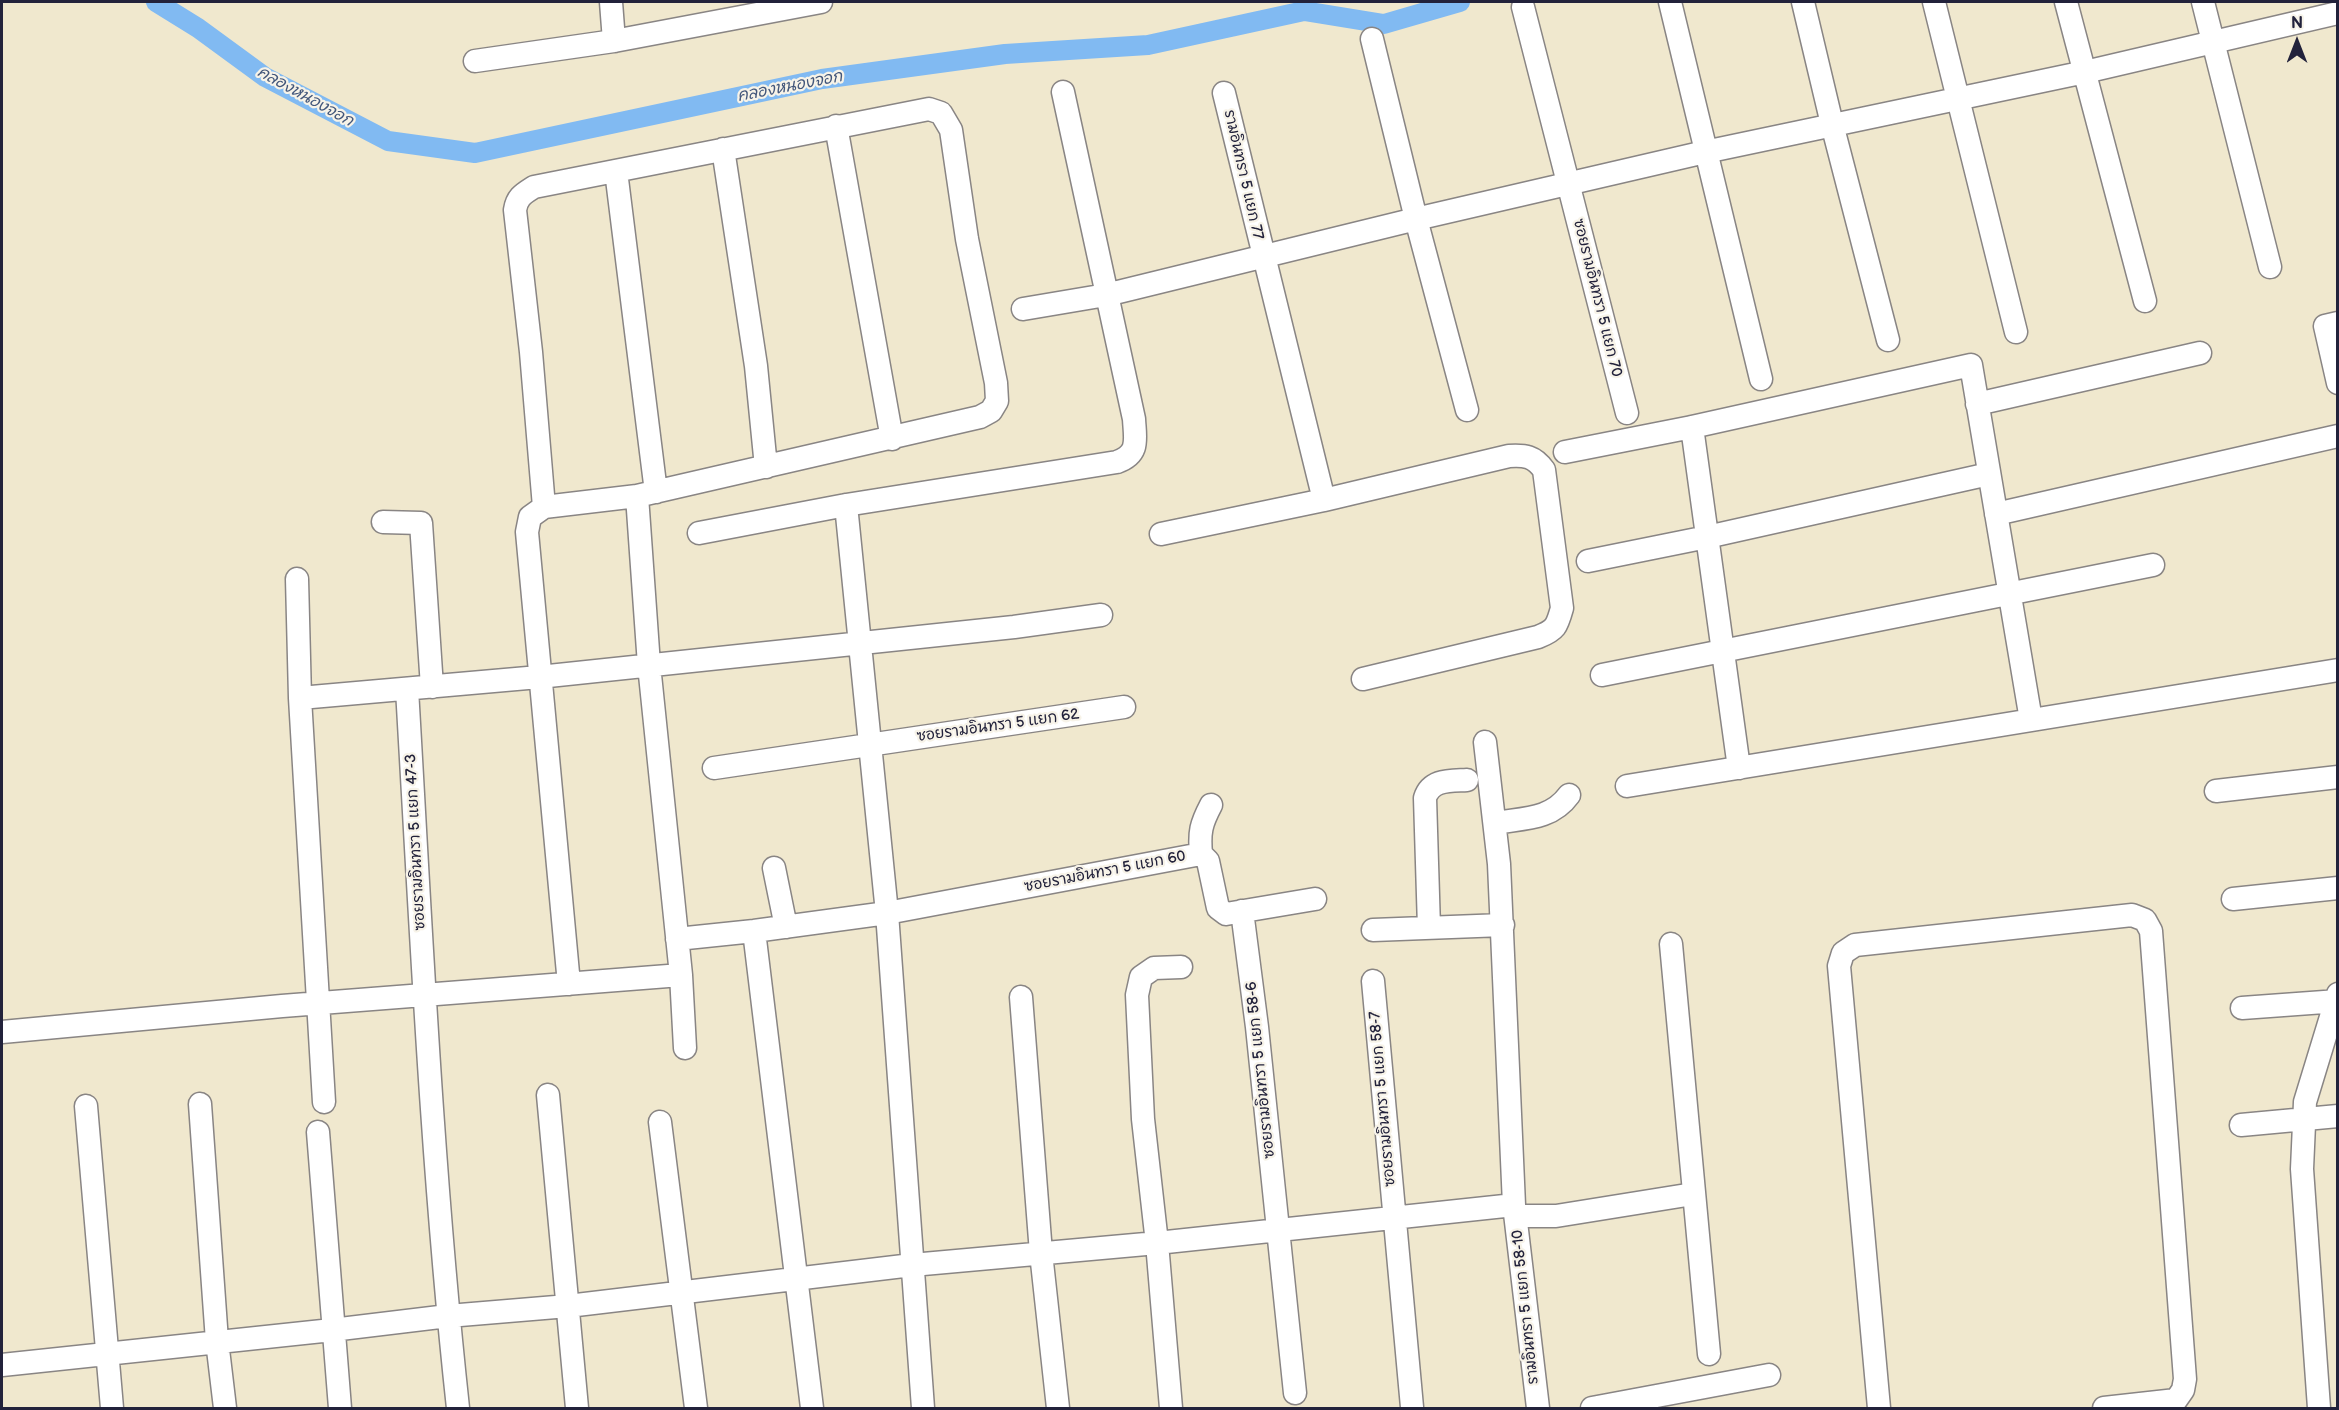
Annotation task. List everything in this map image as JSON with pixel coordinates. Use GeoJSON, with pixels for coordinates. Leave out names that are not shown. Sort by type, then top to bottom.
{"type":"FeatureCollection","features":[{"type":"Feature","properties":{"kind":"street"},"geometry":{"type":"LineString","coordinates":[[611,2],[614,41]]}},
{"type":"Feature","properties":{"kind":"street"},"geometry":{"type":"LineString","coordinates":[[475,61],[614,41],[821,2]]}},
{"type":"Feature","properties":{"kind":"street"},"geometry":{"type":"LineString","coordinates":[[1670,2],[1761,379]]}},
{"type":"Feature","properties":{"kind":"street"},"geometry":{"type":"LineString","coordinates":[[1803,2],[1888,340]]}},
{"type":"Feature","properties":{"kind":"street"},"geometry":{"type":"LineString","coordinates":[[1934,2],[1960,98],[2016,332]]}},
{"type":"Feature","properties":{"kind":"street"},"geometry":{"type":"LineString","coordinates":[[2066,2],[2145,301]]}},
{"type":"Feature","properties":{"kind":"street"},"geometry":{"type":"LineString","coordinates":[[2203,2],[2270,267]]}},
{"type":"Feature","properties":{"kind":"street","name":"ซอยรามอินทรา 5 แยก 70"},"geometry":{"type":"LineString","coordinates":[[1523,8],[1627,413]]}},
{"type":"Feature","properties":{"kind":"street"},"geometry":{"type":"LineString","coordinates":[[1023,309],[1106,295],[1568,183],[1832,124],[2085,72],[2336,12]]}},
{"type":"Feature","properties":{"kind":"street"},"geometry":{"type":"LineString","coordinates":[[1372,39],[1416,219],[1467,410]]}},
{"type":"Feature","properties":{"kind":"street"},"geometry":{"type":"LineString","coordinates":[[699,533],[846,505],[1117,462],[1128,458],[1133,452],[1136,440],[1134,419],[1062,92]]}},
{"type":"Feature","properties":{"kind":"street","name":"รามอินทรา 5 แยก 77"},"geometry":{"type":"LineString","coordinates":[[1224,93],[1324,500]]}},
{"type":"Feature","properties":{"kind":"street"},"geometry":{"type":"LineString","coordinates":[[544,507],[531,352],[515,210],[516,201],[522,194],[534,187],[836,126],[929,109],[942,113],[951,130],[967,239],[996,384],[997,401],[991,411],[980,417],[892,439],[646,494],[544,507],[530,517],[527,532],[539,677],[569,984]]}},
{"type":"Feature","properties":{"kind":"street"},"geometry":{"type":"LineString","coordinates":[[836,126],[892,439]]}},
{"type":"Feature","properties":{"kind":"street"},"geometry":{"type":"LineString","coordinates":[[723,149],[756,366],[766,467]]}},
{"type":"Feature","properties":{"kind":"street"},"geometry":{"type":"LineString","coordinates":[[616,171],[646,494],[649,665],[681,975],[685,1048]]}},
{"type":"Feature","properties":{"kind":"street"},"geometry":{"type":"LineString","coordinates":[[2337,323],[2325,326],[2337,383]]}},
{"type":"Feature","properties":{"kind":"street"},"geometry":{"type":"LineString","coordinates":[[1977,404],[2200,353]]}},
{"type":"Feature","properties":{"kind":"street"},"geometry":{"type":"LineString","coordinates":[[1565,452],[1692,427],[1971,365],[2031,720]]}},
{"type":"Feature","properties":{"kind":"street"},"geometry":{"type":"LineString","coordinates":[[1692,427],[1739,768]]}},
{"type":"Feature","properties":{"kind":"street"},"geometry":{"type":"LineString","coordinates":[[1996,514],[2337,436]]}},
{"type":"Feature","properties":{"kind":"street"},"geometry":{"type":"LineString","coordinates":[[1161,534],[1324,500],[1509,456],[1537,460],[1544,470],[1562,608],[1558,622],[1552,631],[1538,637],[1363,679]]}},
{"type":"Feature","properties":{"kind":"street"},"geometry":{"type":"LineString","coordinates":[[1588,561],[1989,474]]}},
{"type":"Feature","properties":{"kind":"street"},"geometry":{"type":"LineString","coordinates":[[846,505],[887,913],[923,1408]]}},
{"type":"Feature","properties":{"kind":"street"},"geometry":{"type":"LineString","coordinates":[[383,522],[421,523],[432,687]]}},
{"type":"Feature","properties":{"kind":"street"},"geometry":{"type":"LineString","coordinates":[[1602,675],[2153,565]]}},
{"type":"Feature","properties":{"kind":"street"},"geometry":{"type":"LineString","coordinates":[[297,579],[300,698],[324,1102]]}},
{"type":"Feature","properties":{"kind":"street"},"geometry":{"type":"LineString","coordinates":[[300,698],[539,677],[1042,624],[1101,615]]}},
{"type":"Feature","properties":{"kind":"street"},"geometry":{"type":"LineString","coordinates":[[1627,786],[2337,670]]}},
{"type":"Feature","properties":{"kind":"street","name":"ซอยรามอินทรา 5 แยก 47-3"},"geometry":{"type":"LineString","coordinates":[[406,689],[448,1316],[458,1408]]}},
{"type":"Feature","properties":{"kind":"street","name":"ซอยรามอินทรา 5 แยก 62"},"geometry":{"type":"LineString","coordinates":[[714,768],[1124,707]]}},
{"type":"Feature","properties":{"kind":"street","name":"รามอินทรา 5 แยก 58-10"},"geometry":{"type":"LineString","coordinates":[[1485,742],[1495,823],[1503,925],[1515,1211],[1538,1408]]}},
{"type":"Feature","properties":{"kind":"street"},"geometry":{"type":"LineString","coordinates":[[2216,791],[2337,777]]}},
{"type":"Feature","properties":{"kind":"street"},"geometry":{"type":"LineString","coordinates":[[1429,928],[1425,798],[1428,790],[1436,783],[1467,780]]}},
{"type":"Feature","properties":{"kind":"street"},"geometry":{"type":"LineString","coordinates":[[1495,823],[1552,812],[1561,806],[1569,795]]}},
{"type":"Feature","properties":{"kind":"street"},"geometry":{"type":"LineString","coordinates":[[1201,854],[1200,833],[1211,805]]}},
{"type":"Feature","properties":{"kind":"street","name":"ซอยรามอินทรา 5 แยก 60"},"geometry":{"type":"LineString","coordinates":[[677,939],[887,913],[1201,854],[1208,861],[1218,908],[1226,914],[1315,899]]}},
{"type":"Feature","properties":{"kind":"street"},"geometry":{"type":"LineString","coordinates":[[774,868],[786,927]]}},
{"type":"Feature","properties":{"kind":"street"},"geometry":{"type":"LineString","coordinates":[[2233,899],[2337,888]]}},
{"type":"Feature","properties":{"kind":"street","name":"ซอยรามอินทรา 5 แยก 58-6"},"geometry":{"type":"LineString","coordinates":[[1242,911],[1257,1027],[1295,1393]]}},
{"type":"Feature","properties":{"kind":"street"},"geometry":{"type":"LineString","coordinates":[[1879,1408],[1839,966],[1843,953],[1856,945],[2132,915],[2145,920],[2151,931],[2185,1379],[2183,1390],[2176,1400],[2104,1408]]}},
{"type":"Feature","properties":{"kind":"street"},"geometry":{"type":"LineString","coordinates":[[1373,930],[1503,925]]}},
{"type":"Feature","properties":{"kind":"street"},"geometry":{"type":"LineString","coordinates":[[754,931],[812,1408]]}},
{"type":"Feature","properties":{"kind":"street"},"geometry":{"type":"LineString","coordinates":[[1671,944],[1709,1354]]}},
{"type":"Feature","properties":{"kind":"street"},"geometry":{"type":"LineString","coordinates":[[1171,1408],[1157,1243],[1143,1119],[1137,995],[1141,977],[1154,968],[1181,966]]}},
{"type":"Feature","properties":{"kind":"street"},"geometry":{"type":"LineString","coordinates":[[2,1032],[317,1003],[681,975]]}},
{"type":"Feature","properties":{"kind":"street","name":"ซอยรามอินทรา 5 แยก 58-7"},"geometry":{"type":"LineString","coordinates":[[1373,981],[1412,1407]]}},
{"type":"Feature","properties":{"kind":"street"},"geometry":{"type":"LineString","coordinates":[[1022,997],[1041,1253],[1059,1408]]}},
{"type":"Feature","properties":{"kind":"street"},"geometry":{"type":"LineString","coordinates":[[2242,1008],[2337,999],[2305,1102],[2304,1119],[2302,1169],[2319,1408]]}},
{"type":"Feature","properties":{"kind":"street"},"geometry":{"type":"LineString","coordinates":[[548,1095],[578,1408]]}},
{"type":"Feature","properties":{"kind":"street"},"geometry":{"type":"LineString","coordinates":[[200,1104],[217,1341],[225,1408]]}},
{"type":"Feature","properties":{"kind":"street"},"geometry":{"type":"LineString","coordinates":[[86,1106],[112,1408]]}},
{"type":"Feature","properties":{"kind":"street"},"geometry":{"type":"LineString","coordinates":[[2241,1125],[2337,1116]]}},
{"type":"Feature","properties":{"kind":"street"},"geometry":{"type":"LineString","coordinates":[[660,1122],[696,1408]]}},
{"type":"Feature","properties":{"kind":"street"},"geometry":{"type":"LineString","coordinates":[[318,1132],[340,1408]]}},
{"type":"Feature","properties":{"kind":"street"},"geometry":{"type":"LineString","coordinates":[[2,1365],[448,1316],[568,1306],[912,1265],[1157,1243],[1393,1218],[1515,1211],[1556,1216],[1693,1194]]}},
{"type":"Feature","properties":{"kind":"street"},"geometry":{"type":"LineString","coordinates":[[1592,1408],[1769,1375]]}},
{"type":"Feature","properties":{"kind":"waterway","name":"คลองหนองจอก"},"geometry":{"type":"LineString","coordinates":[[156,2],[198,28],[265,77],[388,141],[475,153],[822,79],[1005,54],[1148,45],[1304,11],[1384,24],[1460,2]]}}]}
